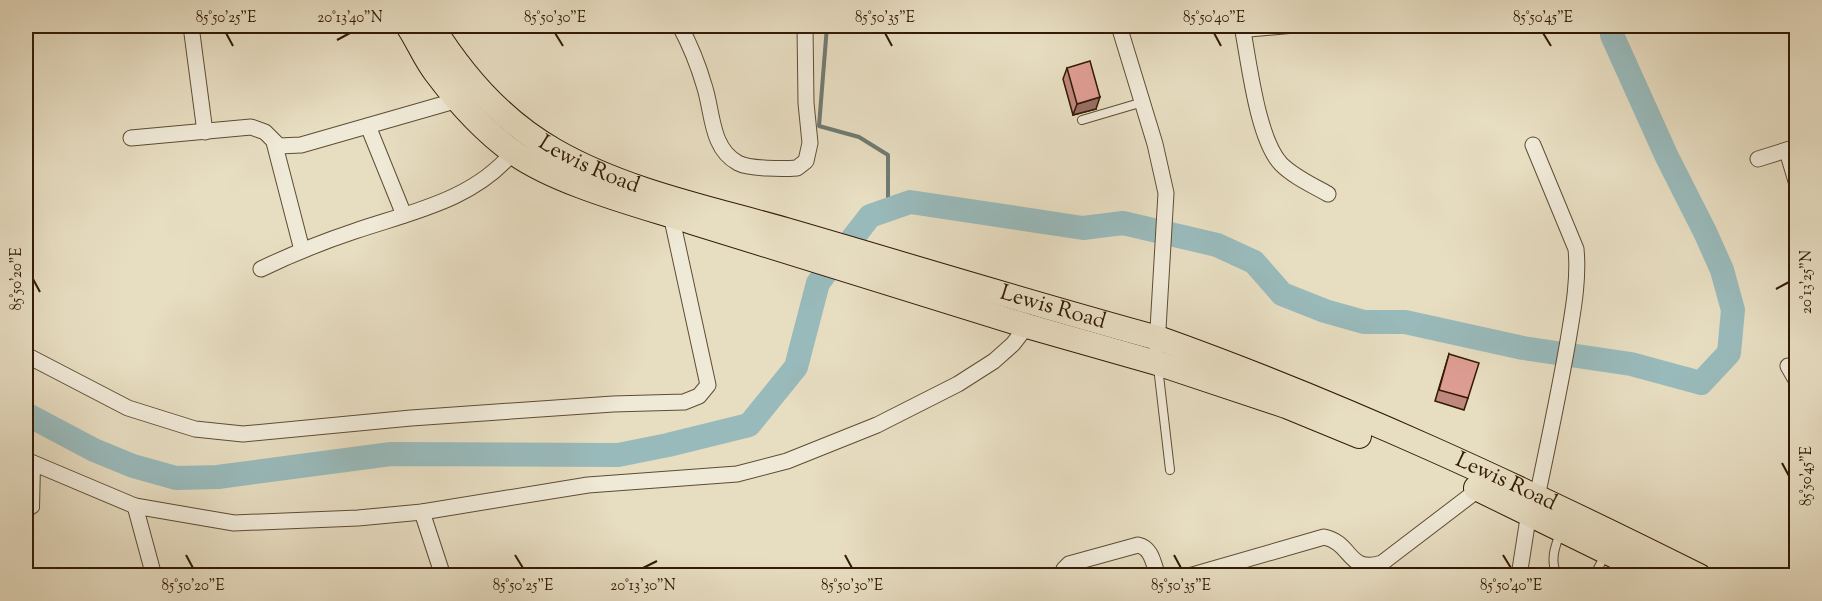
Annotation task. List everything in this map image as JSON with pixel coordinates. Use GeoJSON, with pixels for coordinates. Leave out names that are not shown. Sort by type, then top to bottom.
{"type":"FeatureCollection","features":[{"type":"Feature","properties":{"kind":"main road","name":"Lewis Road"},"geometry":{"type":"LineString","coordinates":[[408,26],[434,71],[458,100],[484,110],[587,167],[687,214]]}},
{"type":"Feature","properties":{"kind":"main road","name":"Lewis Road"},"geometry":{"type":"LineString","coordinates":[[432,26],[513,152],[557,174],[615,198],[687,214],[1017,314],[1286,406],[1479,489],[1533,505],[1562,529],[1607,551],[1644,563],[1699,576]]}},
{"type":"Feature","properties":{"kind":"main road","name":"Lewis Road"},"geometry":{"type":"LineString","coordinates":[[1017,314],[1158,338],[1316,399],[1533,505],[1644,563]]}},
{"type":"Feature","properties":{"kind":"street"},"geometry":{"type":"LineString","coordinates":[[190,26],[205,132]]}},
{"type":"Feature","properties":{"kind":"street"},"geometry":{"type":"LineString","coordinates":[[680,26],[696,58],[707,92],[711,123],[725,153],[739,164],[783,169],[797,168],[806,161],[810,143],[806,103],[805,26]]}},
{"type":"Feature","properties":{"kind":"street"},"geometry":{"type":"LineString","coordinates":[[1119,26],[1143,102],[1166,193],[1164,268],[1157,363]]}},
{"type":"Feature","properties":{"kind":"street"},"geometry":{"type":"LineString","coordinates":[[1243,29],[1259,115],[1272,152],[1291,172],[1328,194]]}},
{"type":"Feature","properties":{"kind":"street"},"geometry":{"type":"LineString","coordinates":[[131,138],[251,127],[265,132],[274,142],[287,147],[302,145],[458,100]]}},
{"type":"Feature","properties":{"kind":"street"},"geometry":{"type":"LineString","coordinates":[[368,126],[404,215]]}},
{"type":"Feature","properties":{"kind":"street"},"geometry":{"type":"LineString","coordinates":[[274,142],[302,250]]}},
{"type":"Feature","properties":{"kind":"street"},"geometry":{"type":"LineString","coordinates":[[1519,576],[1561,383],[1573,310],[1577,263],[1575,249],[1533,145]]}},
{"type":"Feature","properties":{"kind":"street"},"geometry":{"type":"LineString","coordinates":[[1758,159],[1792,149],[1797,181]]}},
{"type":"Feature","properties":{"kind":"street"},"geometry":{"type":"LineString","coordinates":[[261,269],[302,250],[461,194],[485,179],[513,152]]}},
{"type":"Feature","properties":{"kind":"street"},"geometry":{"type":"LineString","coordinates":[[26,355],[128,408],[195,429],[243,434],[434,416],[613,404],[684,402],[699,396],[708,385],[687,214]]}},
{"type":"Feature","properties":{"kind":"street"},"geometry":{"type":"LineString","coordinates":[[31,463],[135,506],[234,523],[358,518],[422,512],[588,485],[737,474],[787,461],[877,424],[958,384],[994,361],[1013,344],[1017,314]]}},
{"type":"Feature","properties":{"kind":"street"},"geometry":{"type":"LineString","coordinates":[[1788,366],[1797,380]]}},
{"type":"Feature","properties":{"kind":"street"},"geometry":{"type":"LineString","coordinates":[[1190,576],[1324,537],[1333,539],[1360,565],[1368,567],[1382,563],[1479,489]]}},
{"type":"Feature","properties":{"kind":"street"},"geometry":{"type":"LineString","coordinates":[[135,506],[154,576]]}},
{"type":"Feature","properties":{"kind":"street"},"geometry":{"type":"LineString","coordinates":[[422,512],[443,576]]}},
{"type":"Feature","properties":{"kind":"street"},"geometry":{"type":"LineString","coordinates":[[1064,576],[1064,569],[1069,564],[1138,545],[1144,546],[1150,553],[1158,576]]}},
{"type":"Feature","properties":{"kind":"lane"},"geometry":{"type":"LineString","coordinates":[[1243,29],[1323,26]]}},
{"type":"Feature","properties":{"kind":"lane"},"geometry":{"type":"LineString","coordinates":[[1082,120],[1143,102]]}},
{"type":"Feature","properties":{"kind":"lane"},"geometry":{"type":"LineString","coordinates":[[1157,363],[1170,470]]}},
{"type":"Feature","properties":{"kind":"lane"},"geometry":{"type":"LineString","coordinates":[[26,514],[35,508],[31,463]]}},
{"type":"Feature","properties":{"kind":"lane"},"geometry":{"type":"LineString","coordinates":[[1558,576],[1554,570],[1553,557],[1562,529]]}},
{"type":"Feature","properties":{"kind":"lane"},"geometry":{"type":"LineString","coordinates":[[1594,576],[1607,551]]}},
{"type":"Feature","properties":{"kind":"building"},"geometry":{"type":"Polygon","coordinates":[[[1090,61],[1100,97],[1077,104],[1067,68],[1090,61]]]}},
{"type":"Feature","properties":{"kind":"building"},"geometry":{"type":"Polygon","coordinates":[[[1449,354],[1479,363],[1468,398],[1439,390],[1449,354]]]}},
{"type":"Feature","properties":{"kind":"waterway"},"geometry":{"type":"LineString","coordinates":[[827,26],[819,126],[859,137],[888,155],[888,210]]}},
{"type":"Feature","properties":{"kind":"waterway"},"geometry":{"type":"LineString","coordinates":[[26,414],[94,450],[133,466],[176,478],[218,477],[391,454],[618,455],[668,445],[749,425],[796,367],[818,283],[870,216],[910,202],[1083,228],[1123,223],[1217,245],[1254,262],[1282,294],[1325,311],[1364,322],[1405,322],[1523,348],[1631,364],[1701,383],[1729,353],[1733,310],[1722,270],[1667,157],[1612,35],[1611,26]]}}]}
